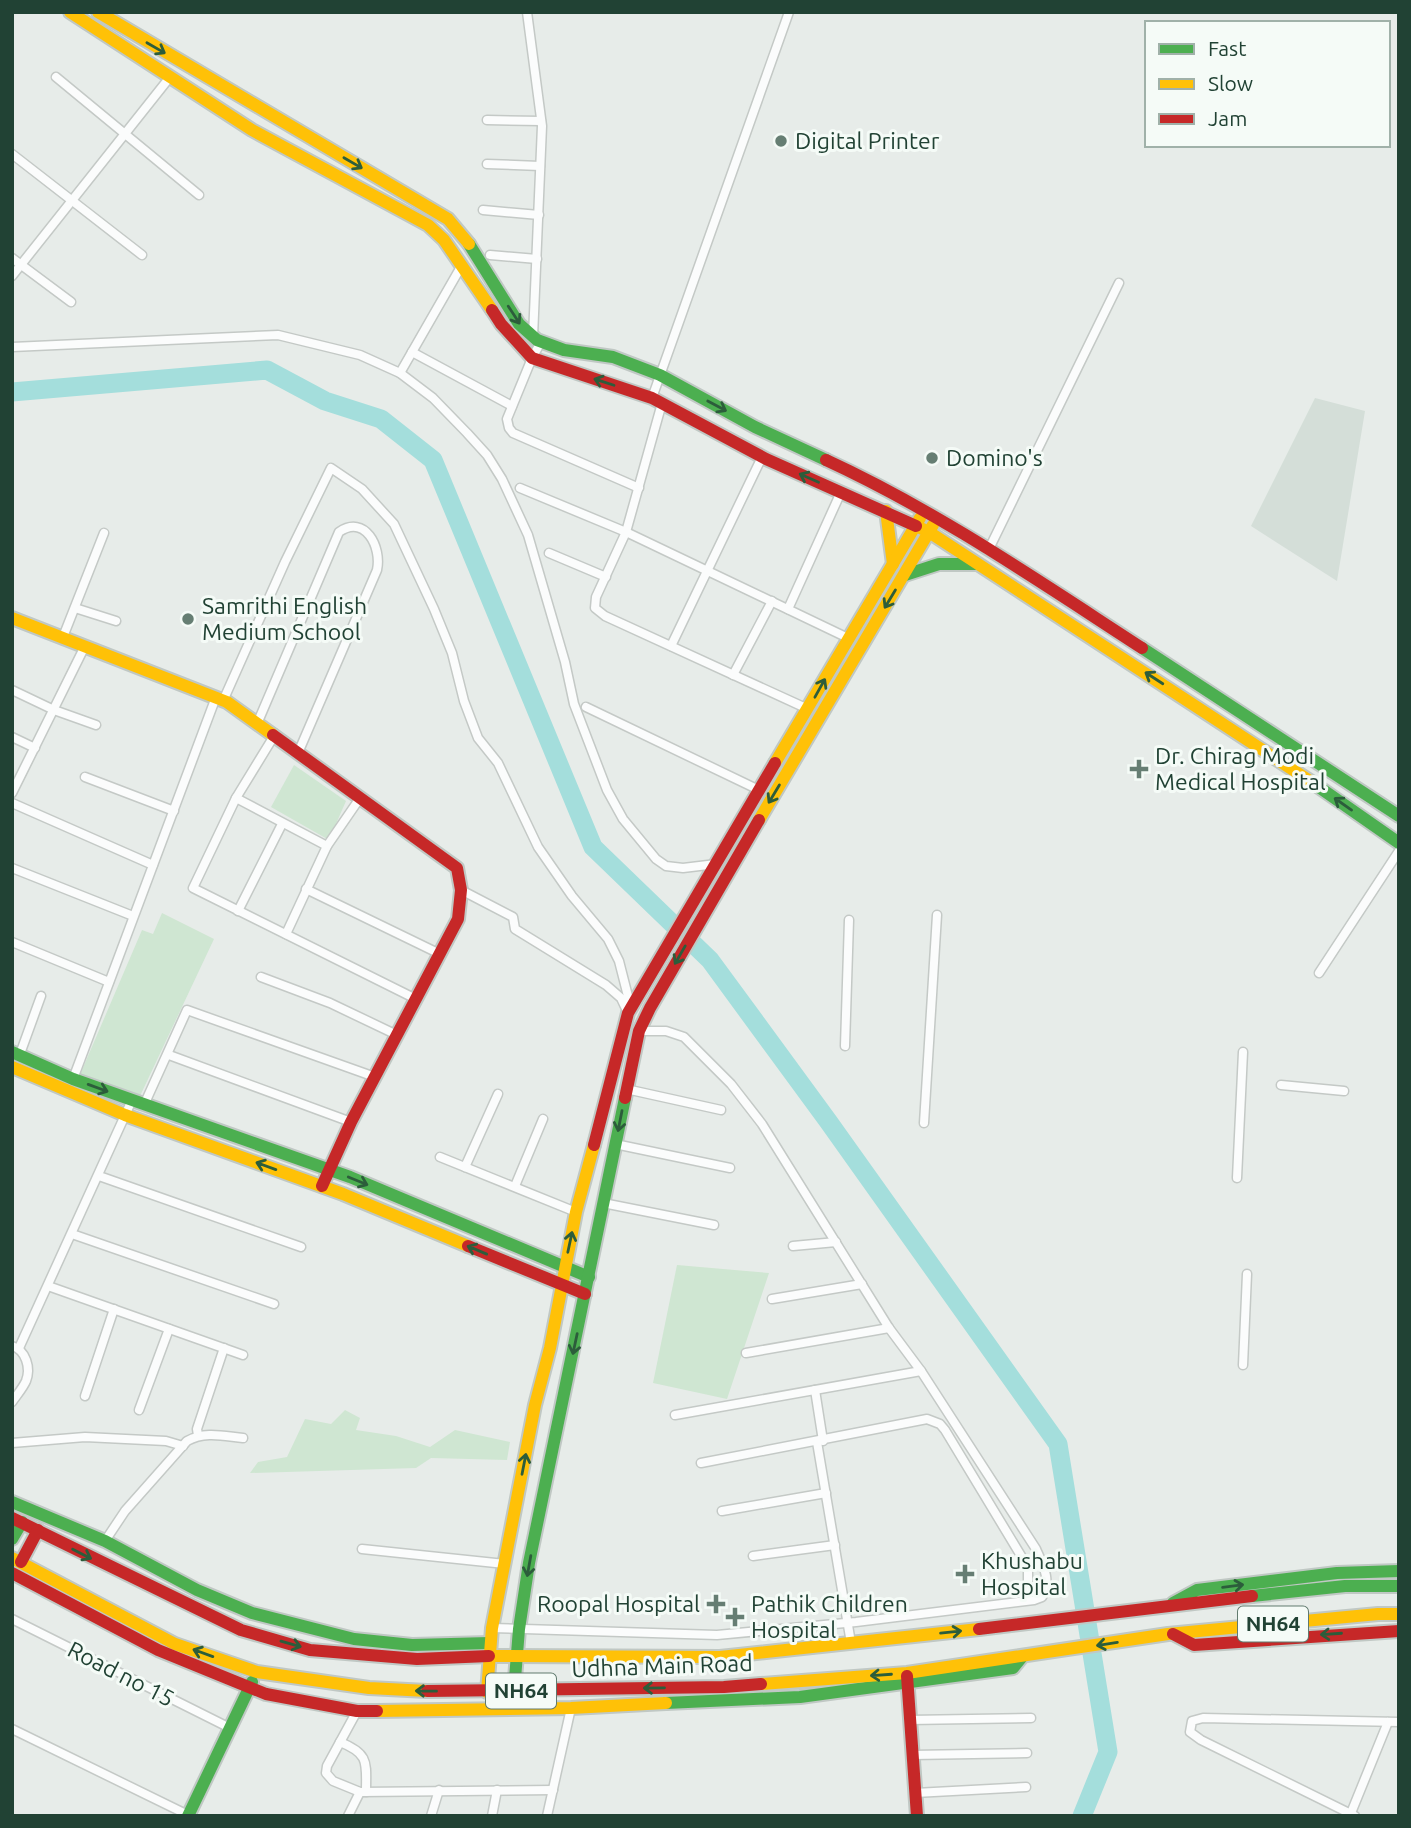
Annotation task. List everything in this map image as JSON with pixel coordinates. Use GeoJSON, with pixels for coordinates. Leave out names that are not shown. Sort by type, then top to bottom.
{"type":"FeatureCollection","features":[{"type":"Feature","properties":{"kind":"main road"},"geometry":{"type":"LineString","coordinates":[[70,12],[252,130],[428,225],[444,240],[501,324],[531,358],[657,400],[762,457],[929,532],[1254,744],[1399,843]]}},
{"type":"Feature","properties":{"kind":"main road"},"geometry":{"type":"LineString","coordinates":[[99,12],[454,224],[519,324],[537,340],[564,350],[612,357],[660,375],[755,427],[871,481],[988,551],[1399,816]]}},
{"type":"Feature","properties":{"kind":"main road"},"geometry":{"type":"LineString","coordinates":[[886,512],[892,564]]}},
{"type":"Feature","properties":{"kind":"main road"},"geometry":{"type":"LineString","coordinates":[[487,1692],[492,1628],[535,1405],[550,1348],[576,1212],[632,1006],[924,512]]}},
{"type":"Feature","properties":{"kind":"main road"},"geometry":{"type":"LineString","coordinates":[[514,1691],[519,1629],[529,1563],[639,1031],[710,902],[936,519]]}},
{"type":"Feature","properties":{"kind":"main road"},"geometry":{"type":"LineString","coordinates":[[903,576],[921,567],[941,562],[979,565]]}},
{"type":"Feature","properties":{"kind":"main road"},"geometry":{"type":"LineString","coordinates":[[12,618],[219,699],[457,868],[461,890],[458,919],[351,1122],[322,1186]]}},
{"type":"Feature","properties":{"kind":"main road"},"geometry":{"type":"LineString","coordinates":[[16,1053],[73,1079],[349,1177],[589,1277]]}},
{"type":"Feature","properties":{"kind":"main road"},"geometry":{"type":"LineString","coordinates":[[12,1068],[125,1115],[322,1186],[586,1294]]}},
{"type":"Feature","properties":{"kind":"main road"},"geometry":{"type":"LineString","coordinates":[[12,1502],[105,1541],[198,1590],[252,1613],[354,1639],[490,1649]]}},
{"type":"Feature","properties":{"kind":"main road","name":"NH64"},"geometry":{"type":"LineString","coordinates":[[12,1539],[17,1520],[241,1630],[310,1650],[417,1659],[490,1649],[516,1656],[720,1657],[1047,1622],[1167,1606],[1370,1585],[1399,1586]]}},
{"type":"Feature","properties":{"kind":"main road"},"geometry":{"type":"LineString","coordinates":[[38,1530],[14,1566],[159,1650],[266,1693],[357,1711],[571,1708],[800,1697],[907,1679],[916,1816]]}},
{"type":"Feature","properties":{"kind":"main road","name":"Udhna Main Road"},"geometry":{"type":"LineString","coordinates":[[14,1566],[176,1643],[257,1672],[369,1688],[487,1692],[724,1687],[907,1679],[1022,1657],[1171,1634]]}},
{"type":"Feature","properties":{"kind":"main road"},"geometry":{"type":"LineString","coordinates":[[1167,1606],[1197,1590],[1337,1573],[1399,1571]]}},
{"type":"Feature","properties":{"kind":"main road","name":"NH64"},"geometry":{"type":"LineString","coordinates":[[1171,1634],[1399,1614]]}},
{"type":"Feature","properties":{"kind":"main road"},"geometry":{"type":"LineString","coordinates":[[1171,1634],[1194,1644],[1399,1631]]}},
{"type":"Feature","properties":{"kind":"main road"},"geometry":{"type":"LineString","coordinates":[[188,1815],[257,1672]]}},
{"type":"Feature","properties":{"kind":"street"},"geometry":{"type":"LineString","coordinates":[[527,12],[541,121],[537,340],[507,419],[509,428],[639,488]]}},
{"type":"Feature","properties":{"kind":"street"},"geometry":{"type":"LineString","coordinates":[[789,12],[660,375],[639,488],[626,532],[595,603],[599,613],[808,709]]}},
{"type":"Feature","properties":{"kind":"street"},"geometry":{"type":"LineString","coordinates":[[56,77],[198,195]]}},
{"type":"Feature","properties":{"kind":"street"},"geometry":{"type":"LineString","coordinates":[[12,276],[170,77]]}},
{"type":"Feature","properties":{"kind":"street"},"geometry":{"type":"LineString","coordinates":[[487,120],[541,121]]}},
{"type":"Feature","properties":{"kind":"street"},"geometry":{"type":"LineString","coordinates":[[12,154],[142,255]]}},
{"type":"Feature","properties":{"kind":"street"},"geometry":{"type":"LineString","coordinates":[[487,164],[540,166]]}},
{"type":"Feature","properties":{"kind":"street"},"geometry":{"type":"LineString","coordinates":[[483,209],[538,215]]}},
{"type":"Feature","properties":{"kind":"street"},"geometry":{"type":"LineString","coordinates":[[490,255],[537,259]]}},
{"type":"Feature","properties":{"kind":"street"},"geometry":{"type":"LineString","coordinates":[[12,258],[71,302]]}},
{"type":"Feature","properties":{"kind":"street"},"geometry":{"type":"LineString","coordinates":[[400,373],[462,265]]}},
{"type":"Feature","properties":{"kind":"street"},"geometry":{"type":"LineString","coordinates":[[988,551],[1119,283]]}},
{"type":"Feature","properties":{"kind":"street"},"geometry":{"type":"LineString","coordinates":[[12,347],[244,334],[278,335],[360,355],[400,373],[433,398],[467,433],[502,479],[528,535],[574,704],[607,790],[623,819],[656,859],[666,866],[683,868],[716,864]]}},
{"type":"Feature","properties":{"kind":"street"},"geometry":{"type":"LineString","coordinates":[[412,352],[512,406]]}},
{"type":"Feature","properties":{"kind":"street"},"geometry":{"type":"LineString","coordinates":[[671,646],[762,457]]}},
{"type":"Feature","properties":{"kind":"street"},"geometry":{"type":"LineString","coordinates":[[73,1079],[133,916],[219,699],[331,468],[362,489],[394,524],[452,653],[464,701],[478,738],[498,763],[538,847],[572,896],[608,939],[619,961],[632,1006]]}},
{"type":"Feature","properties":{"kind":"street"},"geometry":{"type":"LineString","coordinates":[[520,488],[626,532],[848,638]]}},
{"type":"Feature","properties":{"kind":"street"},"geometry":{"type":"LineString","coordinates":[[788,609],[841,492]]}},
{"type":"Feature","properties":{"kind":"street"},"geometry":{"type":"LineString","coordinates":[[257,724],[339,532],[351,527],[371,536],[377,545],[380,558],[377,570],[298,753]]}},
{"type":"Feature","properties":{"kind":"street"},"geometry":{"type":"LineString","coordinates":[[63,637],[104,533]]}},
{"type":"Feature","properties":{"kind":"street"},"geometry":{"type":"LineString","coordinates":[[549,553],[606,577]]}},
{"type":"Feature","properties":{"kind":"street"},"geometry":{"type":"LineString","coordinates":[[733,675],[772,601]]}},
{"type":"Feature","properties":{"kind":"street"},"geometry":{"type":"LineString","coordinates":[[75,608],[116,621]]}},
{"type":"Feature","properties":{"kind":"street"},"geometry":{"type":"LineString","coordinates":[[12,793],[85,646]]}},
{"type":"Feature","properties":{"kind":"street"},"geometry":{"type":"LineString","coordinates":[[12,690],[54,710],[96,725]]}},
{"type":"Feature","properties":{"kind":"street"},"geometry":{"type":"LineString","coordinates":[[586,707],[760,790]]}},
{"type":"Feature","properties":{"kind":"street"},"geometry":{"type":"LineString","coordinates":[[274,736],[236,798],[193,888],[416,999]]}},
{"type":"Feature","properties":{"kind":"street"},"geometry":{"type":"LineString","coordinates":[[12,737],[35,748]]}},
{"type":"Feature","properties":{"kind":"street"},"geometry":{"type":"LineString","coordinates":[[85,777],[174,811]]}},
{"type":"Feature","properties":{"kind":"street"},"geometry":{"type":"LineString","coordinates":[[236,798],[327,846]]}},
{"type":"Feature","properties":{"kind":"street"},"geometry":{"type":"LineString","coordinates":[[285,934],[327,846],[360,798]]}},
{"type":"Feature","properties":{"kind":"street"},"geometry":{"type":"LineString","coordinates":[[12,803],[153,865]]}},
{"type":"Feature","properties":{"kind":"street"},"geometry":{"type":"LineString","coordinates":[[238,911],[282,824]]}},
{"type":"Feature","properties":{"kind":"street"},"geometry":{"type":"LineString","coordinates":[[1319,973],[1399,852]]}},
{"type":"Feature","properties":{"kind":"street"},"geometry":{"type":"LineString","coordinates":[[12,868],[133,916]]}},
{"type":"Feature","properties":{"kind":"street"},"geometry":{"type":"LineString","coordinates":[[306,889],[440,954]]}},
{"type":"Feature","properties":{"kind":"street"},"geometry":{"type":"LineString","coordinates":[[461,890],[513,917],[515,929],[606,985],[632,1006]]}},
{"type":"Feature","properties":{"kind":"street"},"geometry":{"type":"LineString","coordinates":[[923,1123],[937,915]]}},
{"type":"Feature","properties":{"kind":"street"},"geometry":{"type":"LineString","coordinates":[[845,1046],[849,920]]}},
{"type":"Feature","properties":{"kind":"street"},"geometry":{"type":"LineString","coordinates":[[13,945],[110,982]]}},
{"type":"Feature","properties":{"kind":"street"},"geometry":{"type":"LineString","coordinates":[[261,978],[330,1003],[397,1035]]}},
{"type":"Feature","properties":{"kind":"street"},"geometry":{"type":"LineString","coordinates":[[16,1053],[41,996]]}},
{"type":"Feature","properties":{"kind":"street"},"geometry":{"type":"LineString","coordinates":[[12,1402],[26,1382],[27,1369],[25,1357],[15,1347],[48,1286],[125,1115],[138,1102],[169,1055],[187,1010],[375,1077]]}},
{"type":"Feature","properties":{"kind":"street"},"geometry":{"type":"LineString","coordinates":[[492,1628],[717,1635],[849,1623],[1028,1600],[1042,1597],[1047,1589],[1046,1574],[1036,1549],[921,1371],[889,1328],[762,1124],[731,1084],[684,1037],[666,1031],[639,1031]]}},
{"type":"Feature","properties":{"kind":"street"},"geometry":{"type":"LineString","coordinates":[[1237,1178],[1243,1052]]}},
{"type":"Feature","properties":{"kind":"street"},"geometry":{"type":"LineString","coordinates":[[169,1055],[351,1122]]}},
{"type":"Feature","properties":{"kind":"street"},"geometry":{"type":"LineString","coordinates":[[1281,1085],[1344,1091]]}},
{"type":"Feature","properties":{"kind":"street"},"geometry":{"type":"LineString","coordinates":[[626,1089],[722,1110]]}},
{"type":"Feature","properties":{"kind":"street"},"geometry":{"type":"LineString","coordinates":[[465,1167],[498,1094]]}},
{"type":"Feature","properties":{"kind":"street"},"geometry":{"type":"LineString","coordinates":[[515,1186],[543,1119]]}},
{"type":"Feature","properties":{"kind":"street"},"geometry":{"type":"LineString","coordinates":[[615,1144],[730,1168]]}},
{"type":"Feature","properties":{"kind":"street"},"geometry":{"type":"LineString","coordinates":[[440,1157],[576,1212]]}},
{"type":"Feature","properties":{"kind":"street"},"geometry":{"type":"LineString","coordinates":[[99,1176],[301,1247]]}},
{"type":"Feature","properties":{"kind":"street"},"geometry":{"type":"LineString","coordinates":[[603,1203],[714,1225]]}},
{"type":"Feature","properties":{"kind":"street"},"geometry":{"type":"LineString","coordinates":[[72,1234],[274,1304]]}},
{"type":"Feature","properties":{"kind":"street"},"geometry":{"type":"LineString","coordinates":[[793,1246],[836,1242]]}},
{"type":"Feature","properties":{"kind":"street"},"geometry":{"type":"LineString","coordinates":[[1243,1365],[1247,1274]]}},
{"type":"Feature","properties":{"kind":"street"},"geometry":{"type":"LineString","coordinates":[[772,1299],[862,1284]]}},
{"type":"Feature","properties":{"kind":"street"},"geometry":{"type":"LineString","coordinates":[[48,1286],[243,1355]]}},
{"type":"Feature","properties":{"kind":"street"},"geometry":{"type":"LineString","coordinates":[[85,1396],[114,1309]]}},
{"type":"Feature","properties":{"kind":"street"},"geometry":{"type":"LineString","coordinates":[[746,1353],[889,1328]]}},
{"type":"Feature","properties":{"kind":"street"},"geometry":{"type":"LineString","coordinates":[[139,1410],[169,1329]]}},
{"type":"Feature","properties":{"kind":"street"},"geometry":{"type":"LineString","coordinates":[[198,1435],[197,1429],[224,1348]]}},
{"type":"Feature","properties":{"kind":"street"},"geometry":{"type":"LineString","coordinates":[[675,1415],[921,1371]]}},
{"type":"Feature","properties":{"kind":"street"},"geometry":{"type":"LineString","coordinates":[[815,1390],[826,1493],[851,1643]]}},
{"type":"Feature","properties":{"kind":"street"},"geometry":{"type":"LineString","coordinates":[[701,1463],[926,1419],[940,1424],[1026,1564],[1028,1600]]}},
{"type":"Feature","properties":{"kind":"street"},"geometry":{"type":"LineString","coordinates":[[105,1541],[125,1511],[183,1446],[198,1435],[243,1438]]}},
{"type":"Feature","properties":{"kind":"street"},"geometry":{"type":"LineString","coordinates":[[12,1443],[85,1437],[166,1441],[183,1446]]}},
{"type":"Feature","properties":{"kind":"street"},"geometry":{"type":"LineString","coordinates":[[722,1511],[826,1493]]}},
{"type":"Feature","properties":{"kind":"street"},"geometry":{"type":"LineString","coordinates":[[753,1556],[835,1545]]}},
{"type":"Feature","properties":{"kind":"street"},"geometry":{"type":"LineString","coordinates":[[362,1549],[505,1564]]}},
{"type":"Feature","properties":{"kind":"street","name":"Road no 15"},"geometry":{"type":"LineString","coordinates":[[12,1619],[230,1728]]}},
{"type":"Feature","properties":{"kind":"street"},"geometry":{"type":"LineString","coordinates":[[547,1816],[571,1708]]}},
{"type":"Feature","properties":{"kind":"street"},"geometry":{"type":"LineString","coordinates":[[357,1711],[327,1766],[327,1776],[333,1781],[363,1792],[553,1790]]}},
{"type":"Feature","properties":{"kind":"street"},"geometry":{"type":"LineString","coordinates":[[909,1720],[1031,1718]]}},
{"type":"Feature","properties":{"kind":"street"},"geometry":{"type":"LineString","coordinates":[[1388,1722],[1353,1815],[1189,1732],[1192,1721],[1203,1718],[1399,1722]]}},
{"type":"Feature","properties":{"kind":"street"},"geometry":{"type":"LineString","coordinates":[[12,1729],[188,1815]]}},
{"type":"Feature","properties":{"kind":"street"},"geometry":{"type":"LineString","coordinates":[[340,1742],[358,1750],[366,1767],[363,1792],[348,1816]]}},
{"type":"Feature","properties":{"kind":"street"},"geometry":{"type":"LineString","coordinates":[[912,1755],[1027,1753]]}},
{"type":"Feature","properties":{"kind":"street"},"geometry":{"type":"LineString","coordinates":[[915,1793],[1026,1787]]}},
{"type":"Feature","properties":{"kind":"street"},"geometry":{"type":"LineString","coordinates":[[431,1816],[439,1790]]}},
{"type":"Feature","properties":{"kind":"street"},"geometry":{"type":"LineString","coordinates":[[492,1816],[497,1790]]}},
{"type":"Feature","properties":{"kind":"shaded area"},"geometry":{"type":"Polygon","coordinates":[[[1315,398],[1365,411],[1337,581],[1251,526],[1315,398]]]}},
{"type":"Feature","properties":{"kind":"green space"},"geometry":{"type":"Polygon","coordinates":[[[294,765],[346,801],[329,840],[271,807],[294,765]]]}},
{"type":"Feature","properties":{"kind":"green space"},"geometry":{"type":"Polygon","coordinates":[[[162,913],[214,939],[140,1096],[79,1077],[142,930],[153,934],[162,913]]]}},
{"type":"Feature","properties":{"kind":"green space"},"geometry":{"type":"Polygon","coordinates":[[[677,1265],[769,1273],[727,1399],[653,1383],[677,1265]]]}},
{"type":"Feature","properties":{"kind":"green space"},"geometry":{"type":"Polygon","coordinates":[[[345,1410],[360,1418],[356,1430],[396,1436],[430,1447],[455,1430],[510,1442],[507,1460],[431,1458],[416,1468],[250,1473],[258,1462],[287,1457],[305,1419],[331,1424],[345,1410]]]}},
{"type":"Feature","properties":{"kind":"waterway"},"geometry":{"type":"LineString","coordinates":[[12,392],[267,370],[325,401],[381,419],[433,460],[593,847],[710,960],[1058,1444],[1108,1752],[1082,1816]]}},
{"type":"Feature","properties":{"kind":"traffic: fast"},"geometry":{"type":"LineString","coordinates":[[469,244],[519,324],[537,340],[564,350],[613,357],[660,375],[755,427],[826,460]]}},
{"type":"Feature","properties":{"kind":"traffic: fast"},"geometry":{"type":"LineString","coordinates":[[905,575],[939,564],[975,564]]}},
{"type":"Feature","properties":{"kind":"traffic: fast"},"geometry":{"type":"LineString","coordinates":[[1142,648],[1399,816]]}},
{"type":"Feature","properties":{"kind":"traffic: fast"},"geometry":{"type":"LineString","coordinates":[[1313,783],[1399,843]]}},
{"type":"Feature","properties":{"kind":"traffic: fast"},"geometry":{"type":"LineString","coordinates":[[12,1052],[73,1079],[350,1177],[589,1277]]}},
{"type":"Feature","properties":{"kind":"traffic: fast"},"geometry":{"type":"LineString","coordinates":[[514,1691],[519,1629],[529,1563],[625,1098]]}},
{"type":"Feature","properties":{"kind":"traffic: fast"},"geometry":{"type":"LineString","coordinates":[[12,1502],[105,1541],[197,1590],[252,1613],[354,1639],[412,1645],[490,1643]]}},
{"type":"Feature","properties":{"kind":"traffic: fast"},"geometry":{"type":"LineString","coordinates":[[12,1539],[22,1522]]}},
{"type":"Feature","properties":{"kind":"traffic: fast"},"geometry":{"type":"LineString","coordinates":[[1173,1603],[1197,1590],[1337,1573],[1399,1571]]}},
{"type":"Feature","properties":{"kind":"traffic: fast"},"geometry":{"type":"LineString","coordinates":[[1252,1596],[1345,1586],[1399,1586]]}},
{"type":"Feature","properties":{"kind":"traffic: fast"},"geometry":{"type":"LineString","coordinates":[[666,1703],[800,1697],[1013,1668],[1022,1657]]}},
{"type":"Feature","properties":{"kind":"traffic: fast"},"geometry":{"type":"LineString","coordinates":[[188,1816],[252,1682]]}},
{"type":"Feature","properties":{"kind":"traffic: slow"},"geometry":{"type":"LineString","coordinates":[[70,12],[252,130],[428,225],[444,240],[492,310]]}},
{"type":"Feature","properties":{"kind":"traffic: slow"},"geometry":{"type":"LineString","coordinates":[[98,12],[448,219],[469,244]]}},
{"type":"Feature","properties":{"kind":"traffic: slow"},"geometry":{"type":"LineString","coordinates":[[886,511],[893,564]]}},
{"type":"Feature","properties":{"kind":"traffic: slow"},"geometry":{"type":"LineString","coordinates":[[775,763],[920,518]]}},
{"type":"Feature","properties":{"kind":"traffic: slow"},"geometry":{"type":"LineString","coordinates":[[759,820],[933,525]]}},
{"type":"Feature","properties":{"kind":"traffic: slow"},"geometry":{"type":"LineString","coordinates":[[916,526],[1313,783]]}},
{"type":"Feature","properties":{"kind":"traffic: slow"},"geometry":{"type":"LineString","coordinates":[[12,618],[227,702],[273,735]]}},
{"type":"Feature","properties":{"kind":"traffic: slow"},"geometry":{"type":"LineString","coordinates":[[12,1067],[125,1115],[343,1194],[468,1246]]}},
{"type":"Feature","properties":{"kind":"traffic: slow"},"geometry":{"type":"LineString","coordinates":[[487,1692],[492,1628],[535,1405],[550,1348],[576,1212],[594,1145]]}},
{"type":"Feature","properties":{"kind":"traffic: slow"},"geometry":{"type":"LineString","coordinates":[[12,1558],[175,1644],[257,1672],[369,1688],[427,1691]]}},
{"type":"Feature","properties":{"kind":"traffic: slow"},"geometry":{"type":"LineString","coordinates":[[761,1684],[907,1673],[1168,1634],[1399,1614]]}},
{"type":"Feature","properties":{"kind":"traffic: slow"},"geometry":{"type":"LineString","coordinates":[[489,1656],[720,1657],[979,1629]]}},
{"type":"Feature","properties":{"kind":"traffic: slow"},"geometry":{"type":"LineString","coordinates":[[377,1711],[571,1708],[666,1703]]}},
{"type":"Feature","properties":{"kind":"traffic: jam"},"geometry":{"type":"LineString","coordinates":[[492,310],[532,358],[652,398],[766,459],[916,526]]}},
{"type":"Feature","properties":{"kind":"traffic: jam"},"geometry":{"type":"LineString","coordinates":[[826,460],[948,524],[1142,648]]}},
{"type":"Feature","properties":{"kind":"traffic: jam"},"geometry":{"type":"LineString","coordinates":[[273,735],[457,868],[461,890],[458,919],[351,1122],[322,1186]]}},
{"type":"Feature","properties":{"kind":"traffic: jam"},"geometry":{"type":"LineString","coordinates":[[594,1145],[628,1013],[775,763]]}},
{"type":"Feature","properties":{"kind":"traffic: jam"},"geometry":{"type":"LineString","coordinates":[[625,1098],[639,1031],[650,1008],[759,820]]}},
{"type":"Feature","properties":{"kind":"traffic: jam"},"geometry":{"type":"LineString","coordinates":[[468,1246],[585,1294]]}},
{"type":"Feature","properties":{"kind":"traffic: jam"},"geometry":{"type":"LineString","coordinates":[[12,1518],[241,1630],[310,1650],[417,1659],[489,1656]]}},
{"type":"Feature","properties":{"kind":"traffic: jam"},"geometry":{"type":"LineString","coordinates":[[21,1562],[38,1530]]}},
{"type":"Feature","properties":{"kind":"traffic: jam"},"geometry":{"type":"LineString","coordinates":[[12,1573],[158,1650],[266,1694],[357,1711],[377,1711]]}},
{"type":"Feature","properties":{"kind":"traffic: jam"},"geometry":{"type":"LineString","coordinates":[[979,1629],[1252,1596]]}},
{"type":"Feature","properties":{"kind":"traffic: jam"},"geometry":{"type":"LineString","coordinates":[[1173,1634],[1194,1645],[1399,1631]]}},
{"type":"Feature","properties":{"kind":"traffic: jam"},"geometry":{"type":"LineString","coordinates":[[907,1676],[917,1816]]}},
{"type":"Feature","properties":{"kind":"traffic: jam"},"geometry":{"type":"LineString","coordinates":[[427,1691],[724,1687],[761,1684]]}},
{"type":"Feature","properties":{"kind":"place","name":"Digital Printer"},"geometry":{"type":"Point","coordinates":[781,141]}},
{"type":"Feature","properties":{"kind":"place","name":"Domino's"},"geometry":{"type":"Point","coordinates":[932,458]}},
{"type":"Feature","properties":{"kind":"place","name":"Samrithi English Medium School"},"geometry":{"type":"Point","coordinates":[188,619]}},
{"type":"Feature","properties":{"kind":"place","name":"Dr. Chirag Modi Medical Hospital"},"geometry":{"type":"Point","coordinates":[1139,769]}},
{"type":"Feature","properties":{"kind":"place","name":"Khushabu Hospital"},"geometry":{"type":"Point","coordinates":[965,1574]}},
{"type":"Feature","properties":{"kind":"place","name":"Roopal Hospital"},"geometry":{"type":"Point","coordinates":[716,1604]}},
{"type":"Feature","properties":{"kind":"place","name":"Pathik Children Hospital"},"geometry":{"type":"Point","coordinates":[735,1617]}}]}
